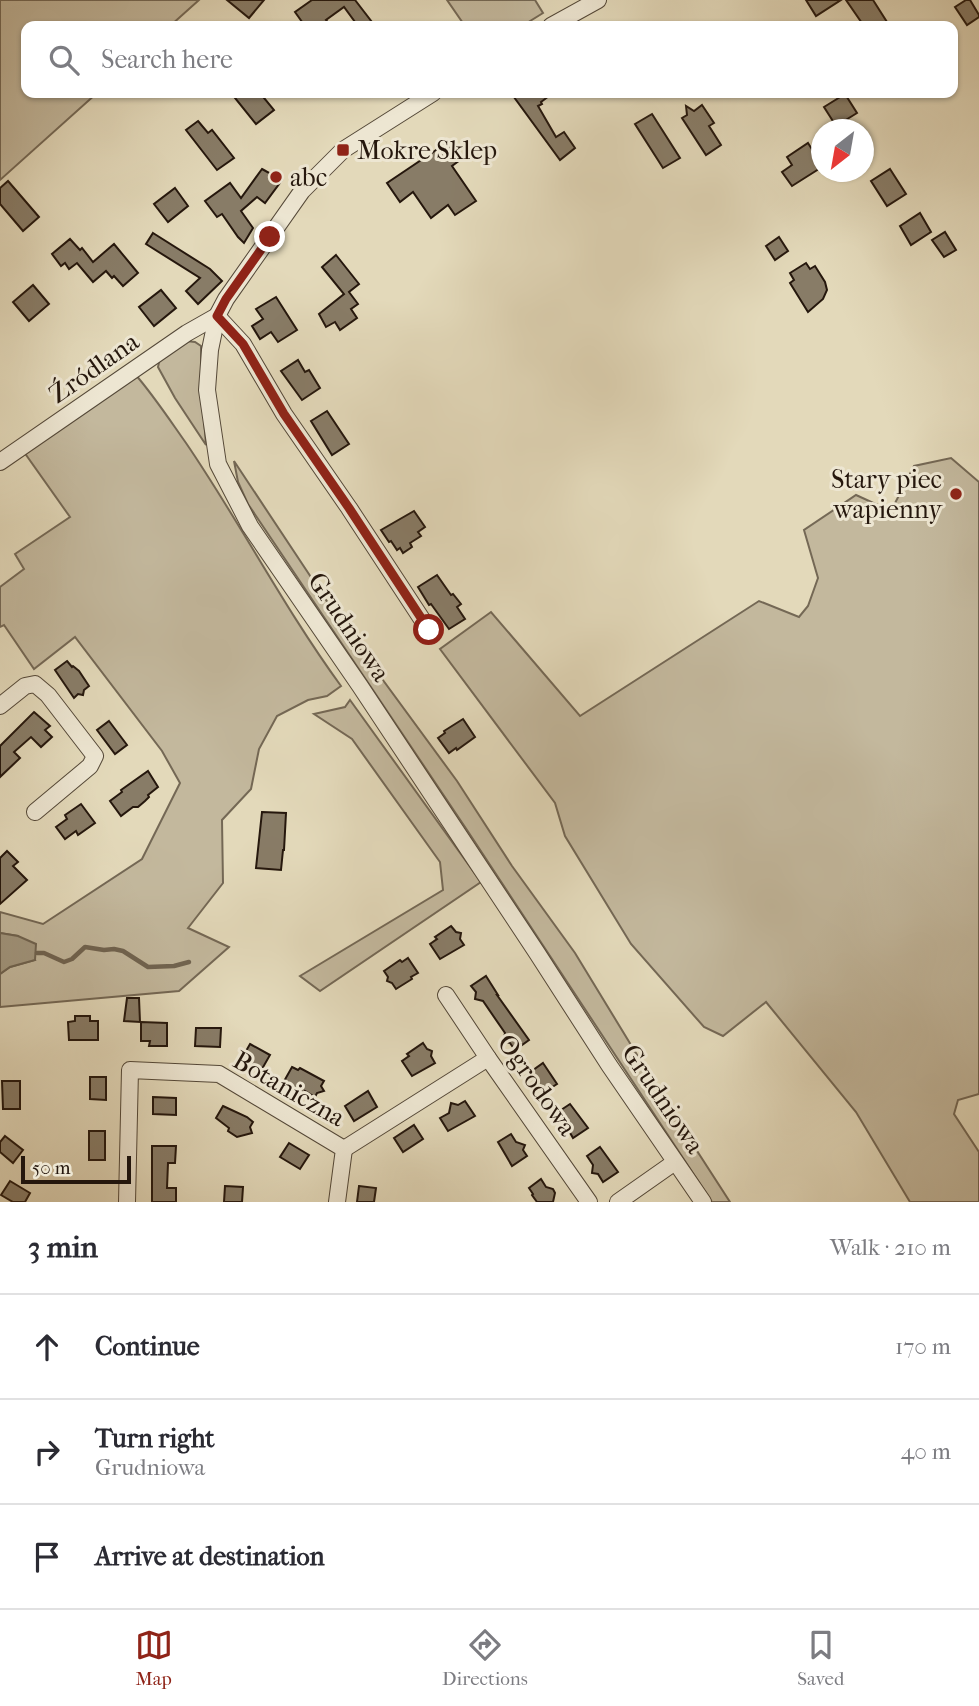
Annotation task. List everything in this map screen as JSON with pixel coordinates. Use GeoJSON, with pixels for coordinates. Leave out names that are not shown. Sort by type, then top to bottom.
{"type":"FeatureCollection","features":[{"type":"Feature","properties":{"kind":"street"},"geometry":{"type":"LineString","coordinates":[[560,21],[598,0]]}},
{"type":"Feature","properties":{"kind":"street","name":"Grudniowa"},"geometry":{"type":"LineString","coordinates":[[425,98],[343,150],[302,191],[226,299],[217,316],[210,350],[207,390],[218,464],[250,526],[360,686],[609,1065],[703,1202]]}},
{"type":"Feature","properties":{"kind":"street"},"geometry":{"type":"LineString","coordinates":[[217,316],[243,344],[284,414],[429,630]]}},
{"type":"Feature","properties":{"kind":"street","name":"Źródlana"},"geometry":{"type":"LineString","coordinates":[[0,462],[187,333],[217,316]]}},
{"type":"Feature","properties":{"kind":"street"},"geometry":{"type":"LineString","coordinates":[[0,706],[25,686],[35,684],[48,695],[95,756],[90,766],[35,812]]}},
{"type":"Feature","properties":{"kind":"street","name":"Ogrodowa"},"geometry":{"type":"LineString","coordinates":[[446,995],[589,1202]]}},
{"type":"Feature","properties":{"kind":"street","name":"Botaniczna"},"geometry":{"type":"LineString","coordinates":[[344,1149],[488,1058]]}},
{"type":"Feature","properties":{"kind":"street","name":"Botaniczna"},"geometry":{"type":"LineString","coordinates":[[127,1202],[130,1070],[219,1074],[344,1149]]}},
{"type":"Feature","properties":{"kind":"street","name":"Botaniczna"},"geometry":{"type":"LineString","coordinates":[[337,1202],[344,1149]]}},
{"type":"Feature","properties":{"kind":"street"},"geometry":{"type":"LineString","coordinates":[[618,1202],[675,1162]]}},
{"type":"Feature","properties":{"kind":"shaded area"},"geometry":{"type":"Polygon","coordinates":[[[0,0],[199,0],[176,21],[21,21],[21,98],[91,98],[0,180],[0,0]]]}},
{"type":"Feature","properties":{"kind":"shaded area"},"geometry":{"type":"Polygon","coordinates":[[[447,0],[535,0],[543,13],[530,21],[462,21],[447,0]]]}},
{"type":"Feature","properties":{"kind":"shaded area"},"geometry":{"type":"Polygon","coordinates":[[[186,341],[201,346],[206,445],[158,367],[160,358],[186,341]]]}},
{"type":"Feature","properties":{"kind":"shaded area"},"geometry":{"type":"Polygon","coordinates":[[[135,374],[206,473],[300,626],[341,686],[327,696],[308,700],[277,716],[259,749],[251,789],[222,820],[223,883],[188,928],[229,947],[179,991],[0,1007],[0,974],[10,967],[35,960],[18,936],[0,933],[0,912],[43,924],[142,859],[180,783],[162,751],[75,637],[34,669],[4,625],[0,627],[0,587],[24,569],[15,554],[70,517],[24,452],[135,374]]]}},
{"type":"Feature","properties":{"kind":"shaded area"},"geometry":{"type":"Polygon","coordinates":[[[951,458],[979,482],[979,1094],[958,1100],[954,1114],[979,1152],[979,1202],[910,1202],[856,1112],[766,1002],[723,1036],[704,1027],[631,944],[565,836],[555,803],[440,649],[491,612],[580,716],[759,601],[799,617],[808,606],[818,578],[804,530],[856,495],[891,511],[914,466],[951,458]]]}},
{"type":"Feature","properties":{"kind":"shaded area"},"geometry":{"type":"Polygon","coordinates":[[[234,461],[344,627],[457,781],[512,866],[575,953],[730,1202],[712,1202],[248,504],[238,482],[234,461]]]}},
{"type":"Feature","properties":{"kind":"shaded area"},"geometry":{"type":"Polygon","coordinates":[[[350,700],[481,882],[320,991],[300,976],[443,890],[440,862],[352,739],[314,714],[345,707],[350,700]]]}},
{"type":"Feature","properties":{"kind":"shaded area"},"geometry":{"type":"Polygon","coordinates":[[[0,933],[18,936],[36,944],[35,960],[10,967],[0,974],[0,933]]]}},
{"type":"Feature","properties":{"kind":"building"},"geometry":{"type":"Polygon","coordinates":[[[227,0],[264,0],[249,18],[227,0]]]}},
{"type":"Feature","properties":{"kind":"building"},"geometry":{"type":"Polygon","coordinates":[[[312,0],[355,0],[371,21],[354,21],[344,7],[327,21],[301,21],[295,12],[312,0]]]}},
{"type":"Feature","properties":{"kind":"building"},"geometry":{"type":"Polygon","coordinates":[[[806,0],[841,0],[816,16],[806,0]]]}},
{"type":"Feature","properties":{"kind":"building"},"geometry":{"type":"Polygon","coordinates":[[[846,0],[873,0],[886,21],[861,21],[846,0]]]}},
{"type":"Feature","properties":{"kind":"building"},"geometry":{"type":"Polygon","coordinates":[[[970,0],[979,15],[967,25],[955,7],[970,0]]]}},
{"type":"Feature","properties":{"kind":"building"},"geometry":{"type":"Polygon","coordinates":[[[235,98],[264,98],[274,110],[256,124],[235,98]]]}},
{"type":"Feature","properties":{"kind":"building"},"geometry":{"type":"Polygon","coordinates":[[[515,98],[546,98],[538,106],[556,137],[564,132],[575,148],[560,160],[515,98]]]}},
{"type":"Feature","properties":{"kind":"building"},"geometry":{"type":"Polygon","coordinates":[[[839,98],[848,98],[857,113],[847,119],[832,119],[824,107],[839,98]]]}},
{"type":"Feature","properties":{"kind":"building"},"geometry":{"type":"Polygon","coordinates":[[[702,105],[714,123],[709,126],[721,145],[706,155],[682,118],[687,115],[686,106],[694,111],[702,105]]]}},
{"type":"Feature","properties":{"kind":"building"},"geometry":{"type":"Polygon","coordinates":[[[652,114],[680,158],[663,168],[635,124],[652,114]]]}},
{"type":"Feature","properties":{"kind":"building"},"geometry":{"type":"Polygon","coordinates":[[[198,121],[208,133],[212,130],[234,158],[217,170],[186,130],[198,121]]]}},
{"type":"Feature","properties":{"kind":"building"},"geometry":{"type":"Polygon","coordinates":[[[808,143],[811,148],[811,174],[792,186],[782,172],[792,165],[787,157],[808,143]]]}},
{"type":"Feature","properties":{"kind":"building"},"geometry":{"type":"Polygon","coordinates":[[[445,144],[460,160],[452,166],[476,201],[455,215],[448,205],[431,218],[413,192],[400,202],[387,183],[445,144]]]}},
{"type":"Feature","properties":{"kind":"building"},"geometry":{"type":"Polygon","coordinates":[[[262,169],[282,180],[265,203],[257,197],[241,211],[253,228],[244,243],[222,214],[217,217],[205,201],[230,183],[241,198],[262,169]]]}},
{"type":"Feature","properties":{"kind":"building"},"geometry":{"type":"Polygon","coordinates":[[[890,169],[906,194],[887,206],[872,182],[890,169]]]}},
{"type":"Feature","properties":{"kind":"building"},"geometry":{"type":"Polygon","coordinates":[[[8,181],[39,217],[23,231],[0,204],[0,188],[8,181]]]}},
{"type":"Feature","properties":{"kind":"building"},"geometry":{"type":"Polygon","coordinates":[[[175,188],[188,206],[168,222],[154,204],[175,188]]]}},
{"type":"Feature","properties":{"kind":"building"},"geometry":{"type":"Polygon","coordinates":[[[920,213],[931,232],[911,245],[900,226],[920,213]]]}},
{"type":"Feature","properties":{"kind":"building"},"geometry":{"type":"Polygon","coordinates":[[[945,232],[956,250],[944,257],[932,240],[945,232]]]}},
{"type":"Feature","properties":{"kind":"building"},"geometry":{"type":"Polygon","coordinates":[[[153,233],[210,269],[222,281],[198,304],[186,291],[200,278],[146,244],[153,233]]]}},
{"type":"Feature","properties":{"kind":"building"},"geometry":{"type":"Polygon","coordinates":[[[779,237],[788,251],[775,260],[766,246],[779,237]]]}},
{"type":"Feature","properties":{"kind":"building"},"geometry":{"type":"Polygon","coordinates":[[[70,239],[80,250],[82,248],[93,262],[114,244],[138,273],[123,286],[106,271],[93,282],[77,263],[69,269],[65,263],[61,266],[52,254],[70,239]]]}},
{"type":"Feature","properties":{"kind":"building"},"geometry":{"type":"Polygon","coordinates":[[[336,255],[359,284],[349,292],[358,304],[351,309],[357,318],[340,330],[335,322],[326,327],[319,314],[344,294],[322,267],[336,255]]]}},
{"type":"Feature","properties":{"kind":"building"},"geometry":{"type":"Polygon","coordinates":[[[806,263],[810,269],[815,266],[827,290],[823,299],[808,312],[790,283],[794,280],[790,273],[806,263]]]}},
{"type":"Feature","properties":{"kind":"building"},"geometry":{"type":"Polygon","coordinates":[[[33,285],[49,304],[29,321],[13,302],[33,285]]]}},
{"type":"Feature","properties":{"kind":"building"},"geometry":{"type":"Polygon","coordinates":[[[161,290],[176,308],[154,326],[139,307],[161,290]]]}},
{"type":"Feature","properties":{"kind":"building"},"geometry":{"type":"Polygon","coordinates":[[[276,297],[297,330],[278,342],[271,332],[260,339],[252,326],[263,319],[256,309],[276,297]]]}},
{"type":"Feature","properties":{"kind":"building"},"geometry":{"type":"Polygon","coordinates":[[[298,360],[305,372],[309,370],[320,388],[302,400],[281,371],[298,360]]]}},
{"type":"Feature","properties":{"kind":"building"},"geometry":{"type":"Polygon","coordinates":[[[327,411],[349,444],[332,455],[311,421],[327,411]]]}},
{"type":"Feature","properties":{"kind":"building"},"geometry":{"type":"Polygon","coordinates":[[[414,511],[425,527],[418,532],[421,536],[410,543],[412,547],[403,553],[389,542],[381,530],[414,511]]]}},
{"type":"Feature","properties":{"kind":"building"},"geometry":{"type":"Polygon","coordinates":[[[437,575],[461,604],[457,607],[465,619],[449,629],[418,587],[437,575]]]}},
{"type":"Feature","properties":{"kind":"building"},"geometry":{"type":"Polygon","coordinates":[[[67,661],[79,671],[89,686],[83,695],[78,694],[74,698],[55,670],[67,661]]]}},
{"type":"Feature","properties":{"kind":"building"},"geometry":{"type":"Polygon","coordinates":[[[34,712],[50,726],[45,730],[52,737],[41,747],[31,737],[14,752],[20,758],[0,777],[0,746],[34,712]]]}},
{"type":"Feature","properties":{"kind":"building"},"geometry":{"type":"Polygon","coordinates":[[[463,719],[475,737],[449,753],[438,738],[463,719]]]}},
{"type":"Feature","properties":{"kind":"building"},"geometry":{"type":"Polygon","coordinates":[[[109,721],[127,745],[115,754],[97,730],[109,721]]]}},
{"type":"Feature","properties":{"kind":"building"},"geometry":{"type":"Polygon","coordinates":[[[148,771],[158,787],[138,807],[133,807],[121,816],[110,801],[148,771]]]}},
{"type":"Feature","properties":{"kind":"building"},"geometry":{"type":"Polygon","coordinates":[[[81,804],[95,823],[78,835],[76,831],[65,839],[56,827],[67,819],[65,815],[81,804]]]}},
{"type":"Feature","properties":{"kind":"building"},"geometry":{"type":"Polygon","coordinates":[[[262,812],[286,813],[281,870],[256,868],[262,812]]]}},
{"type":"Feature","properties":{"kind":"building"},"geometry":{"type":"Polygon","coordinates":[[[7,851],[18,862],[13,866],[27,880],[0,904],[0,858],[7,851]]]}},
{"type":"Feature","properties":{"kind":"building"},"geometry":{"type":"Polygon","coordinates":[[[451,926],[461,933],[460,939],[464,945],[440,959],[430,944],[451,926]]]}},
{"type":"Feature","properties":{"kind":"building"},"geometry":{"type":"Polygon","coordinates":[[[408,958],[418,973],[396,989],[387,981],[388,977],[384,971],[408,958]]]}},
{"type":"Feature","properties":{"kind":"building"},"geometry":{"type":"Polygon","coordinates":[[[486,976],[529,1040],[515,1050],[510,1043],[503,1041],[505,1033],[483,1001],[475,999],[476,992],[471,986],[486,976]]]}},
{"type":"Feature","properties":{"kind":"building"},"geometry":{"type":"Polygon","coordinates":[[[127,998],[139,998],[140,1022],[124,1021],[127,998]]]}},
{"type":"Feature","properties":{"kind":"building"},"geometry":{"type":"Polygon","coordinates":[[[75,1016],[90,1016],[90,1021],[98,1021],[98,1040],[69,1040],[68,1022],[75,1021],[75,1016]]]}},
{"type":"Feature","properties":{"kind":"building"},"geometry":{"type":"Polygon","coordinates":[[[141,1022],[167,1023],[167,1046],[149,1046],[150,1041],[141,1041],[141,1022]]]}},
{"type":"Feature","properties":{"kind":"building"},"geometry":{"type":"Polygon","coordinates":[[[196,1028],[221,1028],[220,1047],[195,1046],[196,1028]]]}},
{"type":"Feature","properties":{"kind":"building"},"geometry":{"type":"Polygon","coordinates":[[[423,1043],[432,1051],[431,1056],[435,1063],[412,1076],[402,1061],[423,1043]]]}},
{"type":"Feature","properties":{"kind":"building"},"geometry":{"type":"Polygon","coordinates":[[[250,1044],[270,1055],[262,1069],[242,1058],[250,1044]]]}},
{"type":"Feature","properties":{"kind":"building"},"geometry":{"type":"Polygon","coordinates":[[[543,1063],[557,1084],[543,1093],[529,1073],[543,1063]]]}},
{"type":"Feature","properties":{"kind":"building"},"geometry":{"type":"Polygon","coordinates":[[[292,1067],[298,1070],[300,1068],[324,1081],[321,1086],[324,1091],[317,1093],[315,1097],[283,1083],[292,1067]]]}},
{"type":"Feature","properties":{"kind":"building"},"geometry":{"type":"Polygon","coordinates":[[[90,1077],[106,1077],[106,1100],[90,1099],[90,1077]]]}},
{"type":"Feature","properties":{"kind":"building"},"geometry":{"type":"Polygon","coordinates":[[[2,1081],[20,1081],[20,1109],[3,1109],[2,1081]]]}},
{"type":"Feature","properties":{"kind":"building"},"geometry":{"type":"Polygon","coordinates":[[[368,1091],[377,1107],[354,1121],[345,1106],[368,1091]]]}},
{"type":"Feature","properties":{"kind":"building"},"geometry":{"type":"Polygon","coordinates":[[[153,1097],[176,1098],[176,1115],[153,1114],[153,1097]]]}},
{"type":"Feature","properties":{"kind":"building"},"geometry":{"type":"Polygon","coordinates":[[[465,1101],[475,1116],[448,1131],[440,1118],[449,1113],[451,1103],[458,1105],[465,1101]]]}},
{"type":"Feature","properties":{"kind":"building"},"geometry":{"type":"Polygon","coordinates":[[[570,1104],[588,1128],[573,1138],[569,1131],[562,1130],[564,1121],[558,1112],[570,1104]]]}},
{"type":"Feature","properties":{"kind":"building"},"geometry":{"type":"Polygon","coordinates":[[[223,1106],[253,1122],[250,1127],[252,1133],[237,1137],[228,1131],[229,1128],[216,1118],[223,1106]]]}},
{"type":"Feature","properties":{"kind":"building"},"geometry":{"type":"Polygon","coordinates":[[[414,1125],[423,1139],[403,1152],[394,1138],[414,1125]]]}},
{"type":"Feature","properties":{"kind":"building"},"geometry":{"type":"Polygon","coordinates":[[[89,1131],[105,1131],[105,1160],[89,1160],[89,1131]]]}},
{"type":"Feature","properties":{"kind":"building"},"geometry":{"type":"Polygon","coordinates":[[[511,1134],[516,1142],[525,1145],[523,1150],[527,1156],[512,1166],[498,1142],[511,1134]]]}},
{"type":"Feature","properties":{"kind":"building"},"geometry":{"type":"Polygon","coordinates":[[[5,1136],[23,1150],[13,1163],[0,1152],[0,1142],[5,1136]]]}},
{"type":"Feature","properties":{"kind":"building"},"geometry":{"type":"Polygon","coordinates":[[[289,1143],[309,1155],[300,1169],[280,1157],[289,1143]]]}},
{"type":"Feature","properties":{"kind":"building"},"geometry":{"type":"Polygon","coordinates":[[[152,1146],[176,1146],[175,1163],[168,1163],[167,1188],[176,1188],[176,1202],[152,1202],[152,1146]]]}},
{"type":"Feature","properties":{"kind":"building"},"geometry":{"type":"Polygon","coordinates":[[[600,1147],[618,1172],[603,1182],[598,1174],[592,1173],[593,1165],[587,1156],[600,1147]]]}},
{"type":"Feature","properties":{"kind":"building"},"geometry":{"type":"Polygon","coordinates":[[[541,1179],[546,1187],[553,1189],[553,1202],[537,1202],[532,1195],[529,1188],[541,1179]]]}},
{"type":"Feature","properties":{"kind":"building"},"geometry":{"type":"Polygon","coordinates":[[[10,1181],[30,1193],[25,1202],[13,1202],[1,1195],[10,1181]]]}},
{"type":"Feature","properties":{"kind":"building"},"geometry":{"type":"Polygon","coordinates":[[[225,1186],[243,1187],[242,1202],[224,1202],[225,1186]]]}},
{"type":"Feature","properties":{"kind":"building"},"geometry":{"type":"Polygon","coordinates":[[[359,1186],[376,1188],[374,1202],[357,1202],[359,1186]]]}},
{"type":"Feature","properties":{"kind":"waterway"},"geometry":{"type":"LineString","coordinates":[[37,953],[44,953],[64,962],[72,959],[85,947],[123,951],[148,967],[174,966],[189,962]]}},
{"type":"Feature","properties":{"kind":"place","name":"Mokre Sklep"},"geometry":{"type":"Point","coordinates":[343,150]}},
{"type":"Feature","properties":{"kind":"place","name":"abc"},"geometry":{"type":"Point","coordinates":[276,177]}},
{"type":"Feature","properties":{"kind":"place","name":"Stary piec wapienny"},"geometry":{"type":"Point","coordinates":[956,494]}},
{"type":"Feature","properties":{"kind":"route"},"geometry":{"type":"LineString","coordinates":[[270,237],[217,316],[243,344],[284,414],[429,630]]}}]}
